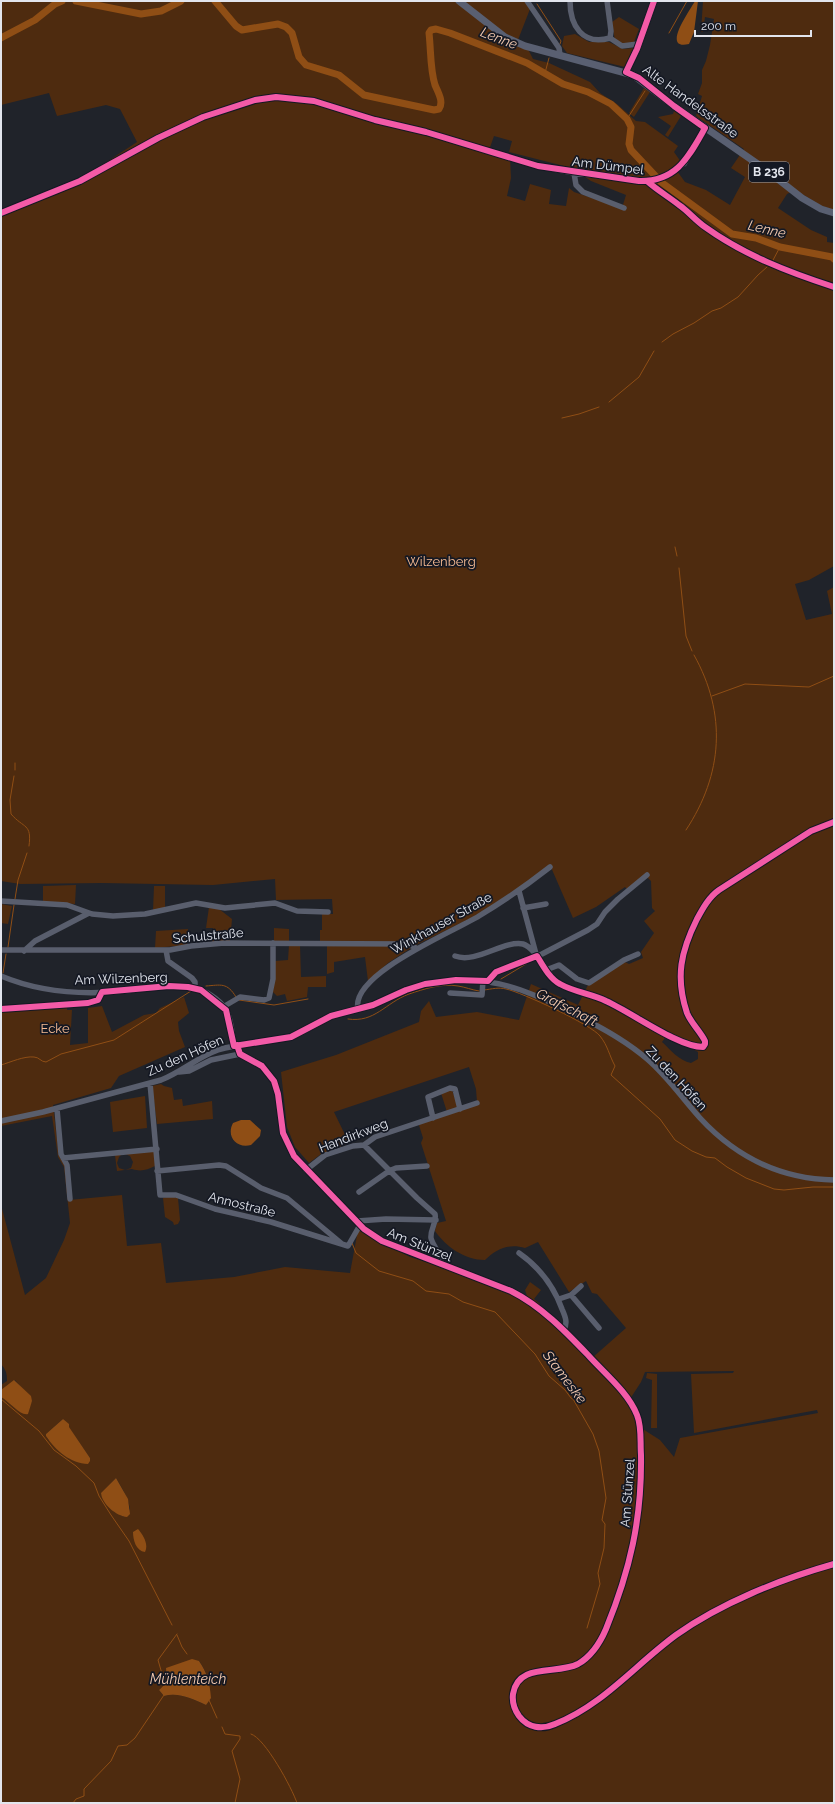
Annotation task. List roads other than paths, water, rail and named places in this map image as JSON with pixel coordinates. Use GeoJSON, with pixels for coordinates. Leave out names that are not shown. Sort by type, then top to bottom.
{"type":"FeatureCollection","features":[{"type":"Feature","properties":{"kind":"main road","name":"Alte Handelsstraße"},"geometry":{"type":"LineString","coordinates":[[459,1],[505,36],[525,46],[626,72],[649,86],[674,106],[761,166],[802,198],[834,213]]}},
{"type":"Feature","properties":{"kind":"main road"},"geometry":{"type":"LineString","coordinates":[[626,72],[654,1]]}},
{"type":"Feature","properties":{"kind":"street"},"geometry":{"type":"LineString","coordinates":[[570,1],[572,20],[578,31],[592,38],[610,38],[620,45],[638,44]]}},
{"type":"Feature","properties":{"kind":"street"},"geometry":{"type":"LineString","coordinates":[[607,1],[612,31],[610,38]]}},
{"type":"Feature","properties":{"kind":"street"},"geometry":{"type":"LineString","coordinates":[[530,2],[559,48],[560,55]]}},
{"type":"Feature","properties":{"kind":"street","name":"Am Dümpel"},"geometry":{"type":"LineString","coordinates":[[485,150],[538,166],[574,173],[639,181],[653,180],[664,176],[684,164],[705,128]]}},
{"type":"Feature","properties":{"kind":"street"},"geometry":{"type":"LineString","coordinates":[[574,173],[576,184],[583,192],[624,208]]}},
{"type":"Feature","properties":{"kind":"street","name":"Winkhauser Straße"},"geometry":{"type":"LineString","coordinates":[[358,1009],[357,1004],[359,996],[367,986],[389,966],[416,948],[464,925],[519,891],[550,867]]}},
{"type":"Feature","properties":{"kind":"street"},"geometry":{"type":"LineString","coordinates":[[450,993],[482,995],[482,990],[486,981],[496,972],[537,956],[594,926],[609,908],[647,875]]}},
{"type":"Feature","properties":{"kind":"street"},"geometry":{"type":"LineString","coordinates":[[519,891],[537,956]]}},
{"type":"Feature","properties":{"kind":"street"},"geometry":{"type":"LineString","coordinates":[[1,901],[67,905],[89,913],[109,916],[133,915],[194,903],[225,908],[275,903],[297,911],[328,912]]}},
{"type":"Feature","properties":{"kind":"street"},"geometry":{"type":"LineString","coordinates":[[523,908],[546,904]]}},
{"type":"Feature","properties":{"kind":"street"},"geometry":{"type":"LineString","coordinates":[[24,950],[35,941],[89,913]]}},
{"type":"Feature","properties":{"kind":"street","name":"Schulstraße"},"geometry":{"type":"LineString","coordinates":[[1,950],[166,950],[224,943],[408,944],[416,948]]}},
{"type":"Feature","properties":{"kind":"street"},"geometry":{"type":"LineString","coordinates":[[179,1072],[189,1071],[211,1060],[240,1054],[236,1045],[228,1014],[224,1007],[238,999],[265,1000],[269,998],[273,979],[273,943]]}},
{"type":"Feature","properties":{"kind":"street"},"geometry":{"type":"LineString","coordinates":[[455,956],[469,957],[508,946],[522,944],[531,948],[546,970],[561,985],[581,992]]}},
{"type":"Feature","properties":{"kind":"street","name":"Am Wilzenberg"},"geometry":{"type":"LineString","coordinates":[[166,950],[168,961],[192,978],[195,982],[196,988]]}},
{"type":"Feature","properties":{"kind":"street"},"geometry":{"type":"LineString","coordinates":[[546,970],[559,965],[577,979],[589,983],[624,960],[638,954]]}},
{"type":"Feature","properties":{"kind":"street","name":"Am Wilzenberg"},"geometry":{"type":"LineString","coordinates":[[1,976],[29,986],[61,991],[108,992],[169,986],[196,988],[206,993],[224,1007]]}},
{"type":"Feature","properties":{"kind":"street","name":"Zu den Höfen"},"geometry":{"type":"LineString","coordinates":[[1,1121],[57,1109],[150,1083],[179,1072],[212,1053],[236,1045],[291,1037],[329,1017],[373,1005],[406,990],[425,984],[456,980],[486,981],[516,987],[540,996],[602,1028],[621,1040],[653,1064],[718,1136],[755,1161],[788,1174],[808,1178],[834,1180]]}},
{"type":"Feature","properties":{"kind":"street","name":"Am Stünzel"},"geometry":{"type":"LineString","coordinates":[[240,1054],[262,1066],[274,1081],[278,1094],[286,1143],[294,1156],[368,1233],[382,1241],[519,1295],[564,1330],[618,1388],[637,1413],[640,1425],[641,1472],[639,1513],[621,1591],[600,1642],[590,1655],[577,1664],[565,1668],[537,1671],[522,1678],[514,1689],[513,1701],[515,1710],[523,1720],[538,1728],[552,1726],[564,1720],[603,1697],[674,1636],[700,1619],[724,1606],[758,1591],[834,1564]]}},
{"type":"Feature","properties":{"kind":"street","name":"Annostraße"},"geometry":{"type":"LineString","coordinates":[[150,1083],[157,1149],[157,1171],[161,1196],[176,1195],[215,1209],[286,1226],[343,1245]]}},
{"type":"Feature","properties":{"kind":"street"},"geometry":{"type":"LineString","coordinates":[[433,1118],[428,1097],[450,1088],[455,1089],[460,1109]]}},
{"type":"Feature","properties":{"kind":"street","name":"Handirkweg"},"geometry":{"type":"LineString","coordinates":[[306,1170],[325,1154],[353,1146],[364,1145],[375,1137],[477,1103]]}},
{"type":"Feature","properties":{"kind":"street"},"geometry":{"type":"LineString","coordinates":[[57,1109],[61,1153],[67,1165],[70,1199]]}},
{"type":"Feature","properties":{"kind":"street"},"geometry":{"type":"LineString","coordinates":[[364,1145],[417,1198],[434,1212],[436,1220],[431,1235],[434,1246],[441,1258],[440,1264]]}},
{"type":"Feature","properties":{"kind":"street"},"geometry":{"type":"LineString","coordinates":[[63,1158],[157,1149]]}},
{"type":"Feature","properties":{"kind":"street","name":"Annostraße"},"geometry":{"type":"LineString","coordinates":[[157,1171],[219,1165],[226,1166],[261,1188],[287,1198],[343,1245]]}},
{"type":"Feature","properties":{"kind":"street"},"geometry":{"type":"LineString","coordinates":[[359,1192],[389,1171],[403,1166],[427,1166]]}},
{"type":"Feature","properties":{"kind":"street"},"geometry":{"type":"LineString","coordinates":[[343,1245],[348,1246],[358,1223],[386,1220],[436,1220]]}},
{"type":"Feature","properties":{"kind":"street"},"geometry":{"type":"LineString","coordinates":[[519,1253],[539,1271],[555,1291],[566,1321],[564,1330]]}},
{"type":"Feature","properties":{"kind":"street"},"geometry":{"type":"LineString","coordinates":[[559,1299],[571,1295],[582,1286]]}},
{"type":"Feature","properties":{"kind":"street"},"geometry":{"type":"LineString","coordinates":[[571,1295],[598,1328]]}},
{"type":"Feature","properties":{"kind":"water"},"geometry":{"type":"Polygon","coordinates":[[[695,1],[698,1],[694,32],[689,44],[681,44],[677,41],[677,36],[695,1]]]}},
{"type":"Feature","properties":{"kind":"water"},"geometry":{"type":"Polygon","coordinates":[[[241,1120],[250,1120],[261,1130],[260,1136],[251,1145],[241,1145],[232,1137],[231,1128],[233,1123],[241,1120]]]}},
{"type":"Feature","properties":{"kind":"water"},"geometry":{"type":"Polygon","coordinates":[[[14,1380],[31,1396],[32,1401],[28,1414],[18,1411],[1,1397],[1,1390],[14,1380]]]}},
{"type":"Feature","properties":{"kind":"water"},"geometry":{"type":"Polygon","coordinates":[[[63,1419],[69,1424],[69,1427],[90,1458],[88,1464],[76,1462],[64,1455],[46,1436],[46,1434],[63,1419]]]}},
{"type":"Feature","properties":{"kind":"water"},"geometry":{"type":"Polygon","coordinates":[[[116,1478],[128,1499],[130,1514],[127,1517],[110,1509],[102,1497],[101,1493],[116,1478]]]}},
{"type":"Feature","properties":{"kind":"water"},"geometry":{"type":"Polygon","coordinates":[[[138,1529],[146,1543],[145,1552],[139,1550],[134,1542],[133,1532],[138,1529]]]}},
{"type":"Feature","properties":{"kind":"water","name":"Mühlenteich"},"geometry":{"type":"Polygon","coordinates":[[[192,1659],[199,1661],[208,1678],[211,1698],[206,1705],[191,1698],[175,1695],[164,1696],[159,1690],[164,1685],[166,1680],[166,1668],[192,1659]]]}},
{"type":"Feature","properties":{"kind":"waterway","name":"Lenne"},"geometry":{"type":"LineString","coordinates":[[1,38],[35,20],[55,4],[62,1]]}},
{"type":"Feature","properties":{"kind":"waterway","name":"Lenne"},"geometry":{"type":"LineString","coordinates":[[76,1],[141,14],[161,11],[181,1]]}},
{"type":"Feature","properties":{"kind":"waterway","name":"Lenne"},"geometry":{"type":"LineString","coordinates":[[215,1],[236,26],[242,30],[278,24],[286,27],[292,33],[299,57],[306,65],[339,75],[364,95],[434,110],[439,109],[441,103],[432,73],[429,33],[431,30],[436,29],[450,33],[527,63],[563,84],[588,92],[611,104],[627,119],[631,127],[629,144],[631,150],[661,182],[732,234],[756,238],[780,247],[832,257],[834,259]]}},
{"type":"Feature","properties":{"kind":"waterway"},"geometry":{"type":"LineString","coordinates":[[669,33],[687,1]]}},
{"type":"Feature","properties":{"kind":"waterway"},"geometry":{"type":"LineString","coordinates":[[537,4],[561,41],[560,44]]}},
{"type":"Feature","properties":{"kind":"waterway"},"geometry":{"type":"LineString","coordinates":[[545,73],[549,58]]}},
{"type":"Feature","properties":{"kind":"waterway"},"geometry":{"type":"LineString","coordinates":[[627,119],[645,91]]}},
{"type":"Feature","properties":{"kind":"waterway"},"geometry":{"type":"LineString","coordinates":[[772,262],[780,247]]}},
{"type":"Feature","properties":{"kind":"waterway"},"geometry":{"type":"LineString","coordinates":[[662,342],[673,334],[738,297],[767,267]]}},
{"type":"Feature","properties":{"kind":"waterway"},"geometry":{"type":"LineString","coordinates":[[609,402],[639,377],[654,351]]}},
{"type":"Feature","properties":{"kind":"waterway"},"geometry":{"type":"LineString","coordinates":[[562,418],[599,407]]}},
{"type":"Feature","properties":{"kind":"waterway"},"geometry":{"type":"LineString","coordinates":[[675,547],[677,556]]}},
{"type":"Feature","properties":{"kind":"waterway"},"geometry":{"type":"LineString","coordinates":[[679,568],[686,636],[692,651]]}},
{"type":"Feature","properties":{"kind":"waterway"},"geometry":{"type":"LineString","coordinates":[[686,830],[708,787],[716,744],[716,722],[712,699],[705,677],[694,655]]}},
{"type":"Feature","properties":{"kind":"waterway"},"geometry":{"type":"LineString","coordinates":[[712,696],[745,684],[809,687],[834,676]]}},
{"type":"Feature","properties":{"kind":"waterway"},"geometry":{"type":"LineString","coordinates":[[15,763],[15,770]]}},
{"type":"Feature","properties":{"kind":"waterway"},"geometry":{"type":"LineString","coordinates":[[14,776],[10,800],[11,814],[28,830],[30,839],[29,846]]}},
{"type":"Feature","properties":{"kind":"waterway"},"geometry":{"type":"LineString","coordinates":[[15,899],[18,880],[27,853]]}},
{"type":"Feature","properties":{"kind":"waterway"},"geometry":{"type":"LineString","coordinates":[[8,947],[14,905]]}},
{"type":"Feature","properties":{"kind":"waterway"},"geometry":{"type":"LineString","coordinates":[[3,973],[6,954]]}},
{"type":"Feature","properties":{"kind":"waterway"},"geometry":{"type":"LineString","coordinates":[[501,979],[531,961]]}},
{"type":"Feature","properties":{"kind":"waterway","name":"Grafschaft"},"geometry":{"type":"LineString","coordinates":[[206,986],[220,985],[227,987],[236,997]]}},
{"type":"Feature","properties":{"kind":"waterway","name":"Grafschaft"},"geometry":{"type":"LineString","coordinates":[[348,1019],[366,1018],[409,994],[433,987],[452,985],[479,991]]}},
{"type":"Feature","properties":{"kind":"waterway","name":"Grafschaft"},"geometry":{"type":"LineString","coordinates":[[484,990],[501,988],[514,991],[556,1010],[584,1024],[594,1031],[605,1043],[615,1066],[611,1075],[660,1119],[675,1140],[692,1151],[706,1157],[715,1158],[746,1178],[774,1189],[784,1190],[813,1187],[834,1187]]}},
{"type":"Feature","properties":{"kind":"waterway","name":"Grafschaft"},"geometry":{"type":"LineString","coordinates":[[1,1065],[30,1057],[36,1057],[46,1062],[61,1054],[114,1040],[191,991]]}},
{"type":"Feature","properties":{"kind":"waterway","name":"Grafschaft"},"geometry":{"type":"LineString","coordinates":[[239,1000],[274,1005],[308,999]]}},
{"type":"Feature","properties":{"kind":"waterway","name":"Stameske"},"geometry":{"type":"LineString","coordinates":[[352,1243],[356,1253],[379,1271],[413,1281],[426,1291],[449,1294],[463,1302],[495,1312],[535,1354],[549,1376],[573,1399],[593,1434],[599,1451],[606,1498],[602,1520],[605,1524],[604,1548],[598,1573],[600,1584],[587,1628]]}},
{"type":"Feature","properties":{"kind":"waterway"},"geometry":{"type":"LineString","coordinates":[[1,1399],[39,1431],[54,1450],[76,1466],[94,1483],[99,1496],[129,1541],[172,1625]]}},
{"type":"Feature","properties":{"kind":"waterway"},"geometry":{"type":"LineString","coordinates":[[165,1684],[158,1660],[177,1634]]}},
{"type":"Feature","properties":{"kind":"waterway"},"geometry":{"type":"LineString","coordinates":[[177,1635],[187,1654]]}},
{"type":"Feature","properties":{"kind":"waterway"},"geometry":{"type":"LineString","coordinates":[[73,1803],[76,1799],[84,1796],[84,1789],[111,1761],[118,1746],[127,1745],[135,1738],[164,1695]]}},
{"type":"Feature","properties":{"kind":"waterway"},"geometry":{"type":"LineString","coordinates":[[209,1700],[217,1718]]}},
{"type":"Feature","properties":{"kind":"waterway"},"geometry":{"type":"LineString","coordinates":[[222,1727],[225,1734],[240,1736],[240,1739],[232,1751],[240,1779],[235,1803]]}},
{"type":"Feature","properties":{"kind":"waterway"},"geometry":{"type":"LineString","coordinates":[[251,1734],[257,1737],[277,1764],[290,1786],[297,1803]]}},
{"type":"Feature","properties":{"kind":"park label","name":"Wilzenberg"},"geometry":{"type":"Point","coordinates":[441,561]}},
{"type":"Feature","properties":{"kind":"park label","name":"Ecke"},"geometry":{"type":"Point","coordinates":[55,1028]}}]}
